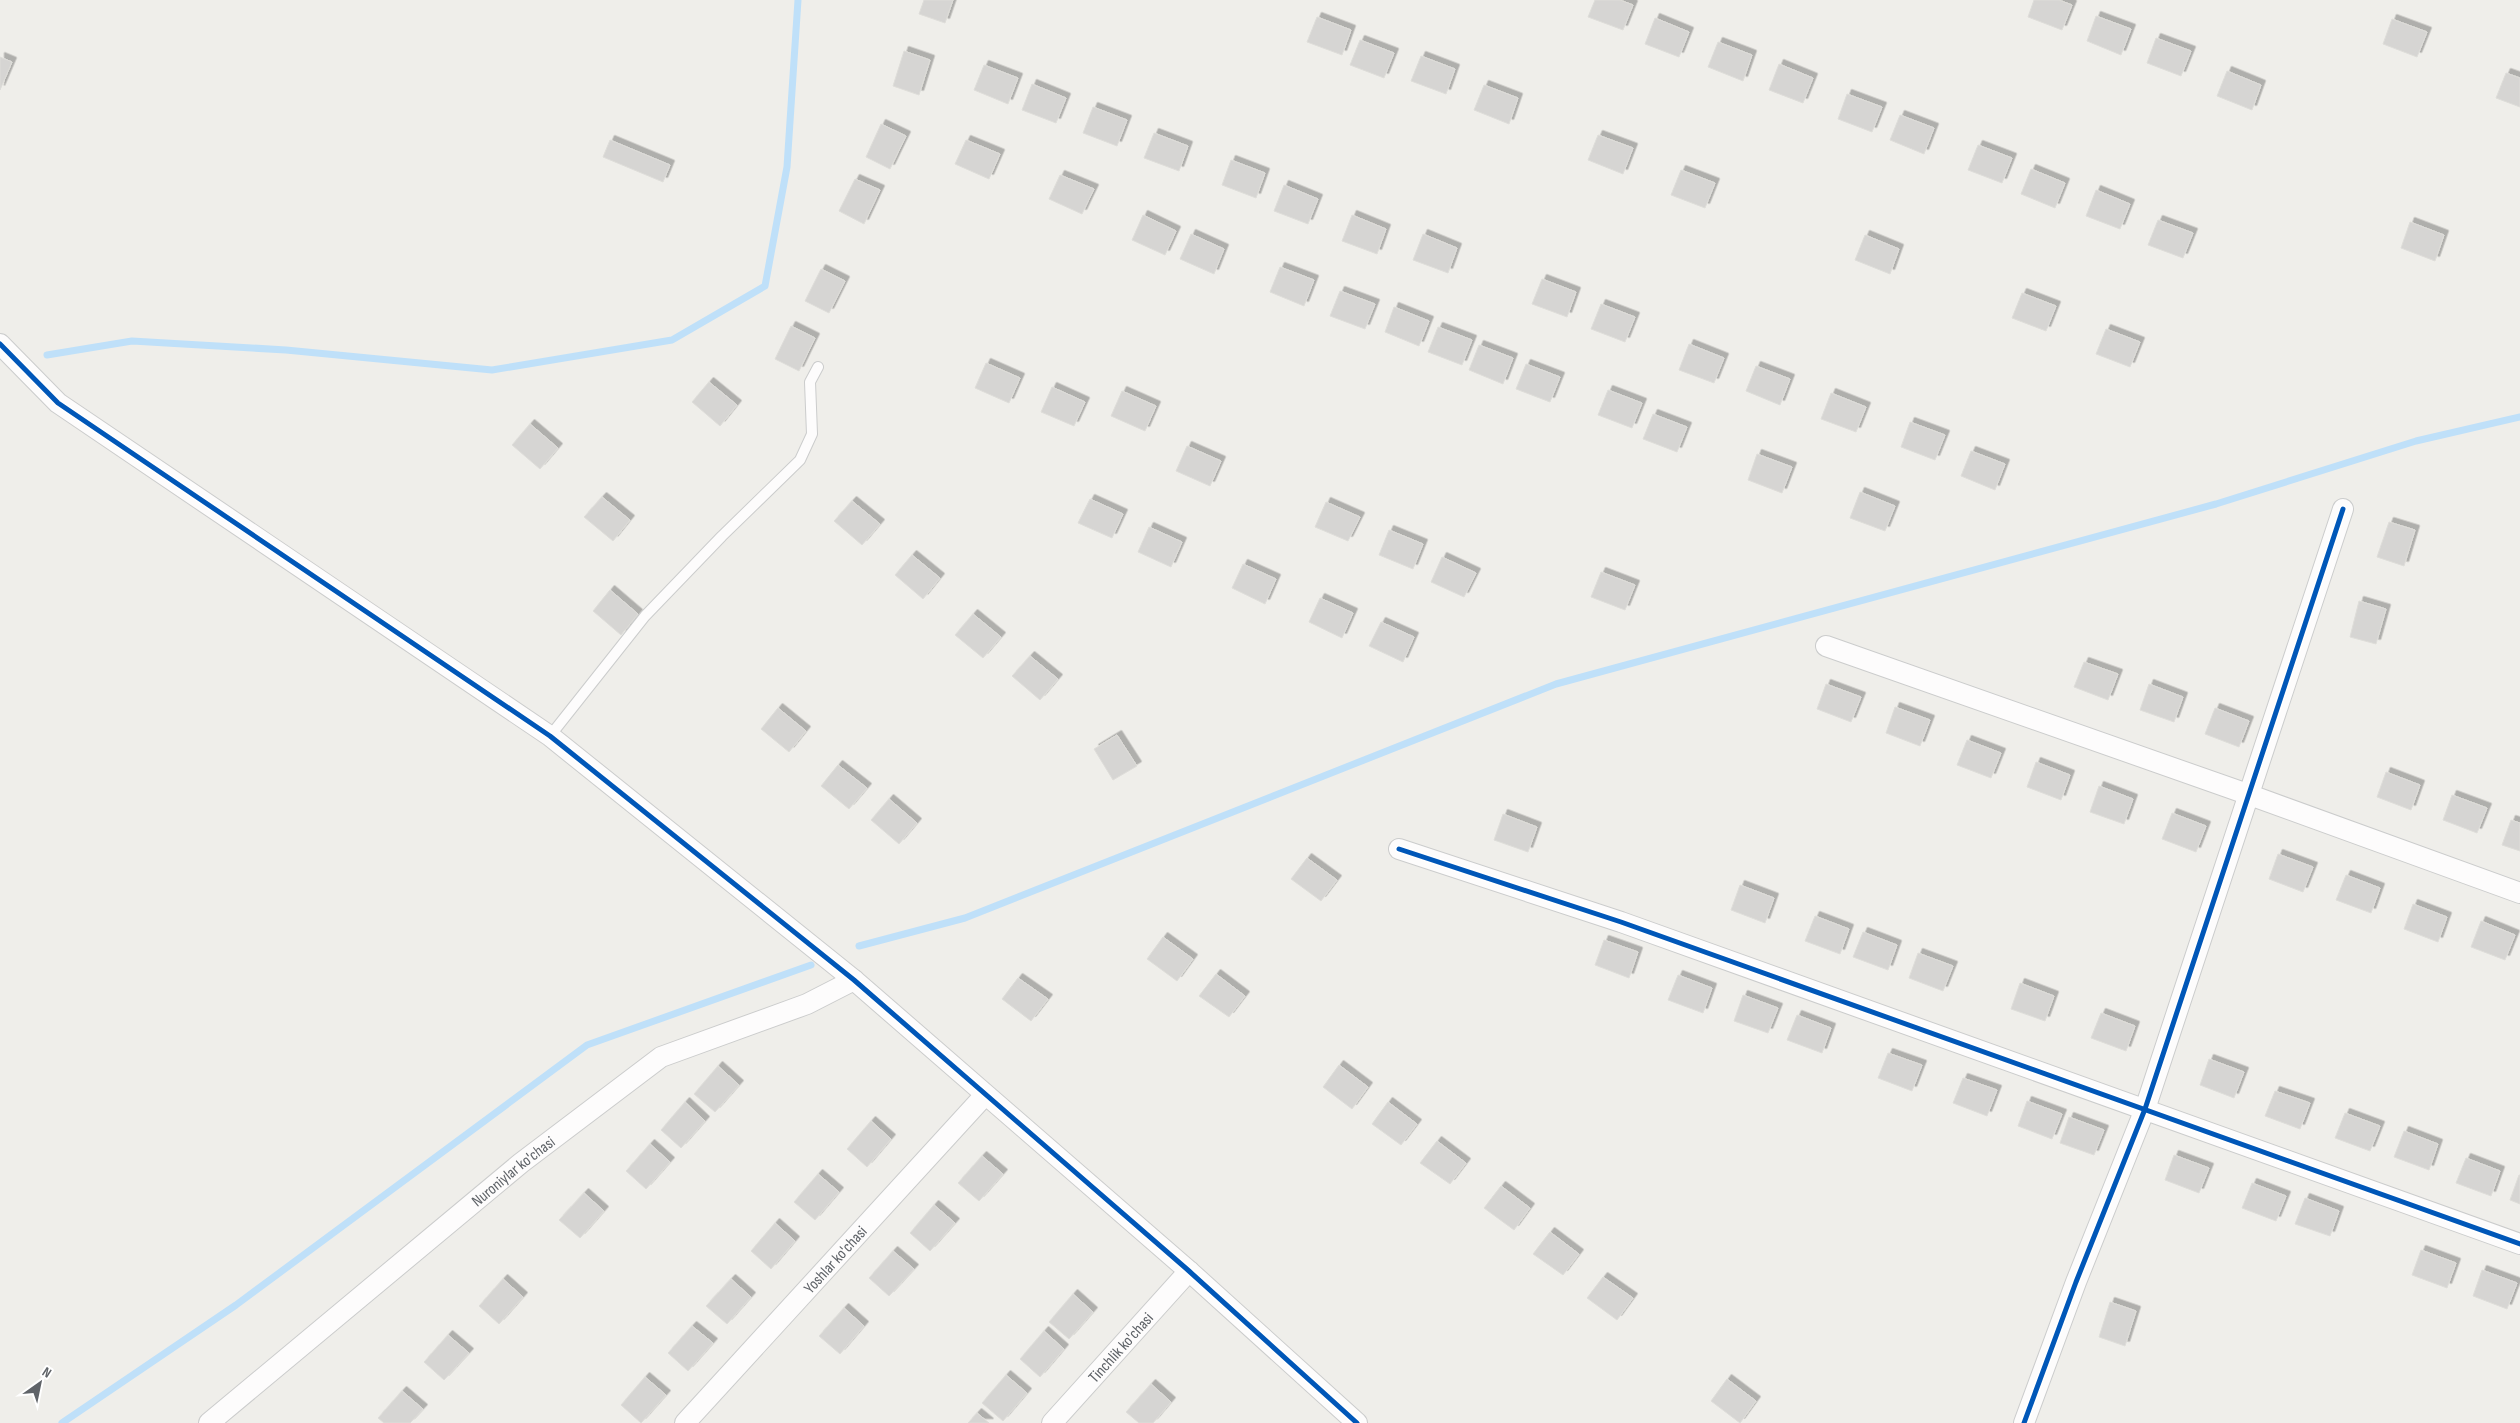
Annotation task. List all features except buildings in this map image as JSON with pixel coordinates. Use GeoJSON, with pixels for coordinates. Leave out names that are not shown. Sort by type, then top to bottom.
{"type":"FeatureCollection","features":[{"type":"Feature","properties":{"kind":"street"},"geometry":{"type":"LineString","coordinates":[[0,344],[58,403],[550,736],[854,980],[1189,1271],[1357,1423]]}},
{"type":"Feature","properties":{"kind":"street"},"geometry":{"type":"LineString","coordinates":[[2024,1423],[2076,1282],[2145,1109],[2343,509]]}},
{"type":"Feature","properties":{"kind":"street"},"geometry":{"type":"LineString","coordinates":[[1826,646],[2250,795],[2520,894]]}},
{"type":"Feature","properties":{"kind":"street"},"geometry":{"type":"LineString","coordinates":[[1399,849],[1630,926],[2520,1244]]}},
{"type":"Feature","properties":{"kind":"street","name":"Nuroniylar ko'chasi"},"geometry":{"type":"LineString","coordinates":[[209,1423],[521,1163],[661,1057],[807,1004],[854,980]]}},
{"type":"Feature","properties":{"kind":"street","name":"Yoshlar ko'chasi"},"geometry":{"type":"LineString","coordinates":[[685,1423],[986,1094]]}},
{"type":"Feature","properties":{"kind":"street","name":"Tinchlik ko'chasi"},"geometry":{"type":"LineString","coordinates":[[1052,1423],[1189,1271]]}},
{"type":"Feature","properties":{"kind":"lane"},"geometry":{"type":"LineString","coordinates":[[550,736],[645,616],[722,536],[800,460],[812,434],[810,382],[818,367]]}},
{"type":"Feature","properties":{"kind":"waterway"},"geometry":{"type":"LineString","coordinates":[[47,355],[132,341],[286,350],[492,370],[672,340],[765,286],[787,167],[798,0]]}},
{"type":"Feature","properties":{"kind":"waterway"},"geometry":{"type":"LineString","coordinates":[[859,946],[965,918],[1556,684],[2216,504],[2416,441],[2520,417]]}},
{"type":"Feature","properties":{"kind":"waterway"},"geometry":{"type":"LineString","coordinates":[[62,1423],[236,1305],[587,1045],[811,965]]}},
{"type":"Feature","properties":{"kind":"cycle path"},"geometry":{"type":"LineString","coordinates":[[0,344],[58,403],[550,736],[854,980],[1189,1271],[1357,1423]]}},
{"type":"Feature","properties":{"kind":"cycle path"},"geometry":{"type":"LineString","coordinates":[[2024,1423],[2076,1282],[2145,1109],[2343,509]]}},
{"type":"Feature","properties":{"kind":"cycle path"},"geometry":{"type":"LineString","coordinates":[[1399,849],[1621,922],[2520,1244]]}}]}
